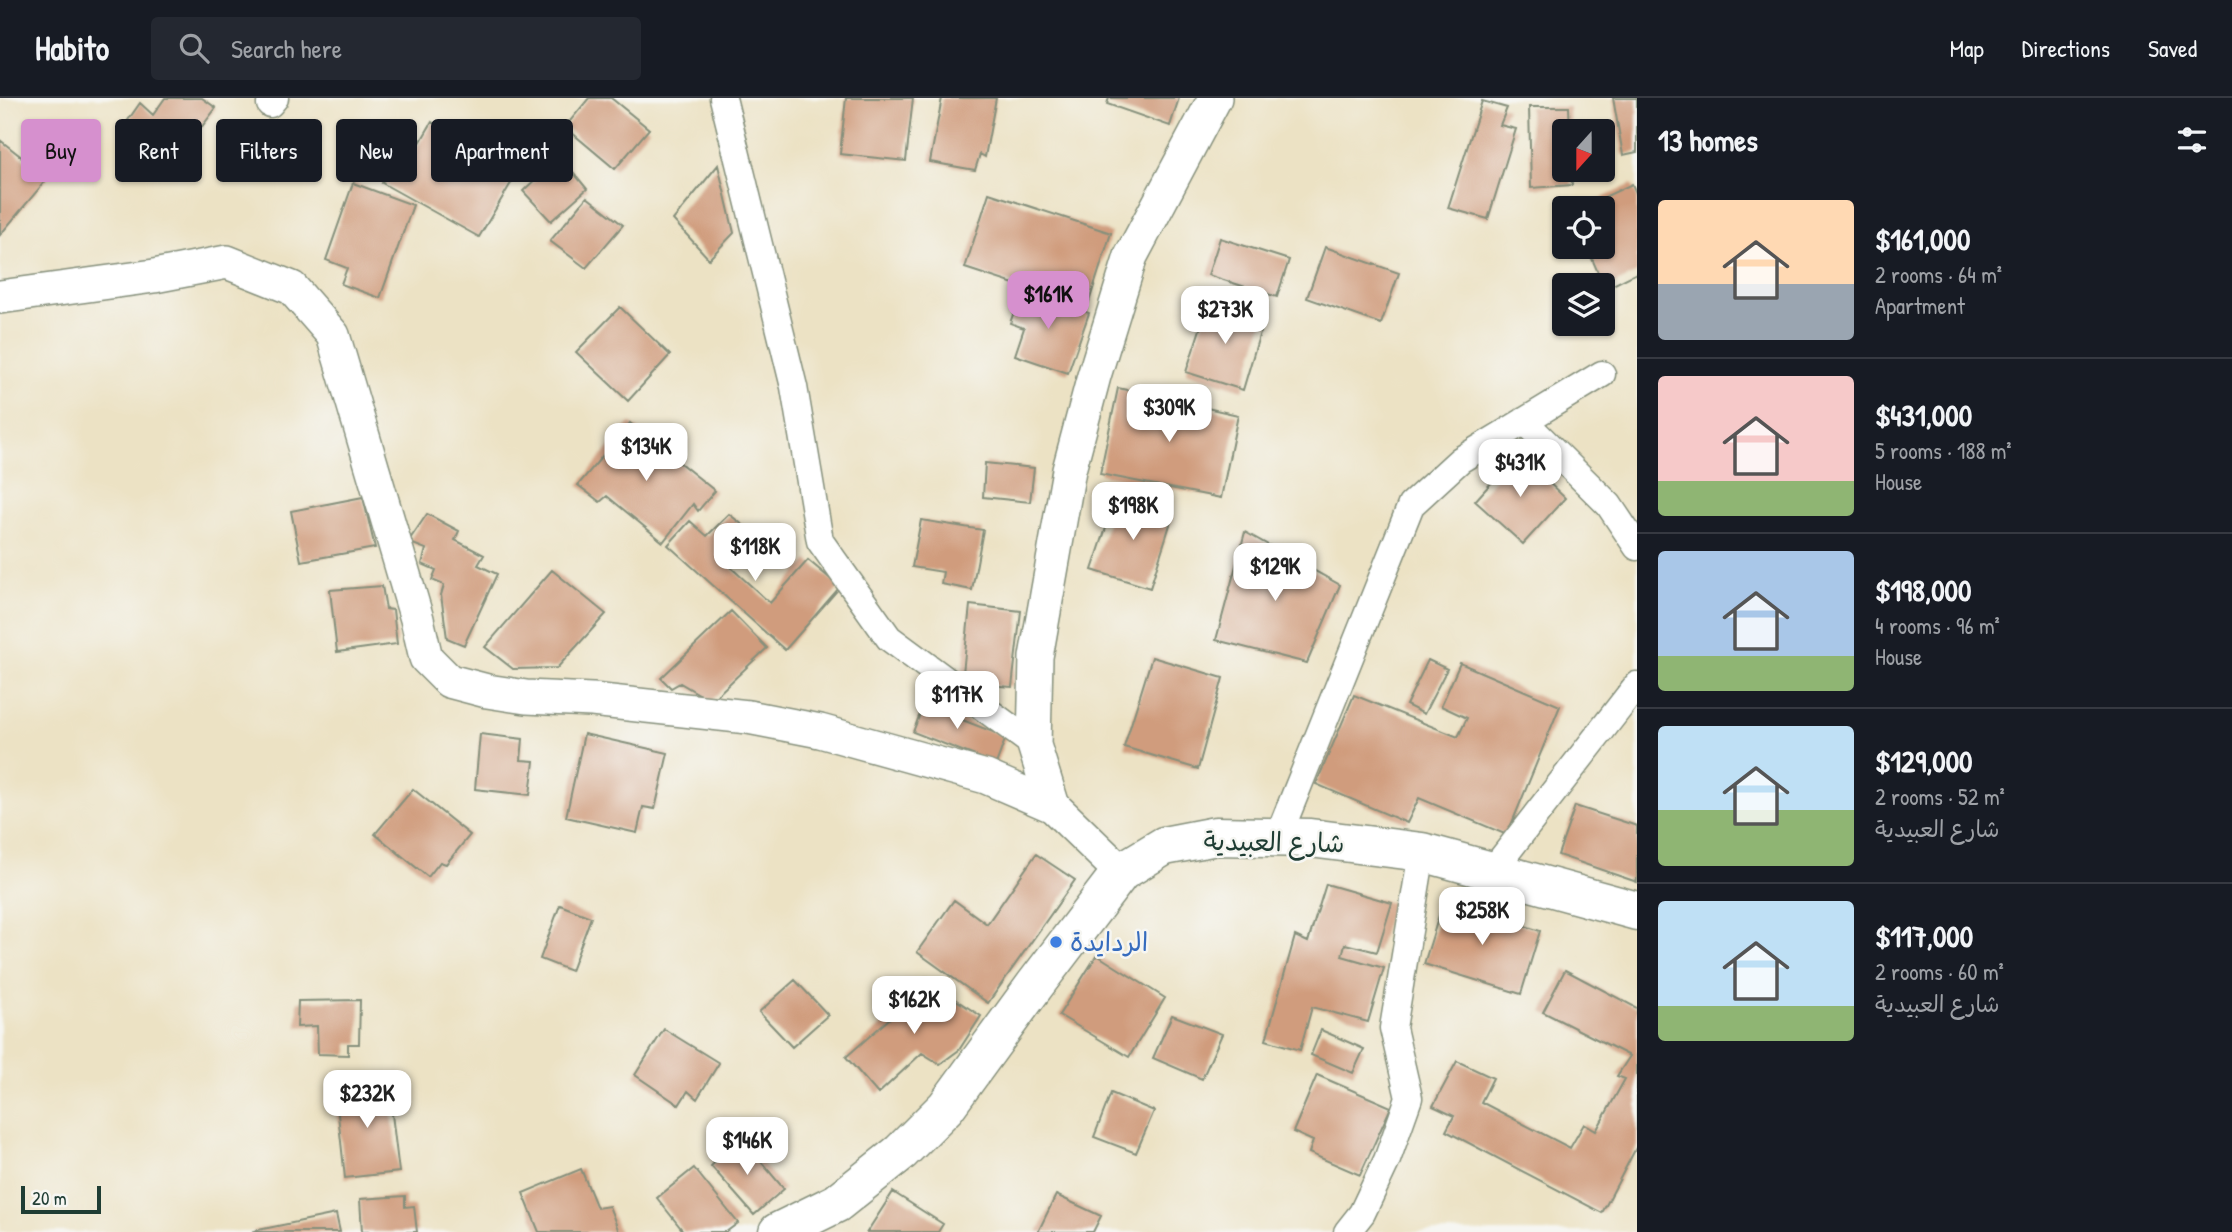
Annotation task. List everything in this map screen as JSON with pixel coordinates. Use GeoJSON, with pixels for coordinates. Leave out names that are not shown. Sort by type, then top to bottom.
{"type":"FeatureCollection","features":[{"type":"Feature","properties":{"kind":"main road","name":"شارع العبيدية"},"geometry":{"type":"LineString","coordinates":[[778,1232],[837,1203],[901,1152],[946,1107],[1121,872],[1164,846],[1216,836],[1278,837],[1310,838],[1422,852],[1637,911]]}},
{"type":"Feature","properties":{"kind":"street"},"geometry":{"type":"LineString","coordinates":[[723,98],[794,387],[820,541],[889,638],[1034,745]]}},
{"type":"Feature","properties":{"kind":"street"},"geometry":{"type":"LineString","coordinates":[[1053,806],[1034,745],[1036,657],[1069,470],[1094,376],[1131,256],[1215,98]]}},
{"type":"Feature","properties":{"kind":"street"},"geometry":{"type":"LineString","coordinates":[[0,297],[154,276],[227,262],[292,288],[333,335],[417,619],[426,658],[449,681],[526,697],[592,699],[748,717],[820,731],[986,777],[1053,806],[1121,872]]}},
{"type":"Feature","properties":{"kind":"street"},"geometry":{"type":"LineString","coordinates":[[1278,837],[1411,505],[1460,460],[1602,374]]}},
{"type":"Feature","properties":{"kind":"street"},"geometry":{"type":"LineString","coordinates":[[1524,421],[1609,505],[1637,547]]}},
{"type":"Feature","properties":{"kind":"street"},"geometry":{"type":"LineString","coordinates":[[1493,870],[1637,685]]}},
{"type":"Feature","properties":{"kind":"street"},"geometry":{"type":"LineString","coordinates":[[1347,1232],[1362,1213],[1387,1160],[1409,1098],[1393,1028],[1422,852]]}},
{"type":"Feature","properties":{"kind":"building"},"geometry":{"type":"Polygon","coordinates":[[[165,98],[202,98],[216,108],[202,126],[202,119],[129,119],[140,103],[153,115],[165,98]]]}},
{"type":"Feature","properties":{"kind":"building"},"geometry":{"type":"Polygon","coordinates":[[[589,98],[611,98],[649,129],[615,169],[573,134],[572,119],[589,98]]]}},
{"type":"Feature","properties":{"kind":"building"},"geometry":{"type":"Polygon","coordinates":[[[846,98],[913,98],[906,161],[840,154],[846,98]]]}},
{"type":"Feature","properties":{"kind":"building"},"geometry":{"type":"Polygon","coordinates":[[[942,98],[996,98],[985,157],[980,154],[975,170],[930,162],[942,98]]]}},
{"type":"Feature","properties":{"kind":"building"},"geometry":{"type":"Polygon","coordinates":[[[1109,98],[1179,98],[1170,126],[1107,104],[1109,98]]]}},
{"type":"Feature","properties":{"kind":"building"},"geometry":{"type":"Polygon","coordinates":[[[1613,98],[1637,98],[1637,152],[1623,155],[1613,98]]]}},
{"type":"Feature","properties":{"kind":"building"},"geometry":{"type":"Polygon","coordinates":[[[1482,101],[1507,108],[1500,125],[1516,129],[1488,219],[1448,208],[1482,101]]]}},
{"type":"Feature","properties":{"kind":"building"},"geometry":{"type":"Polygon","coordinates":[[[1529,107],[1569,107],[1570,119],[1552,119],[1552,182],[1572,182],[1572,185],[1531,188],[1529,107]]]}},
{"type":"Feature","properties":{"kind":"building"},"geometry":{"type":"Polygon","coordinates":[[[431,124],[431,182],[512,182],[479,237],[382,183],[417,182],[417,148],[431,124]]]}},
{"type":"Feature","properties":{"kind":"building"},"geometry":{"type":"Polygon","coordinates":[[[0,140],[21,157],[21,182],[45,182],[0,235],[0,140]]]}},
{"type":"Feature","properties":{"kind":"building"},"geometry":{"type":"Polygon","coordinates":[[[718,165],[734,233],[709,259],[673,220],[718,165]]]}},
{"type":"Feature","properties":{"kind":"building"},"geometry":{"type":"Polygon","coordinates":[[[573,172],[587,189],[551,221],[523,191],[533,182],[573,182],[573,172]]]}},
{"type":"Feature","properties":{"kind":"building"},"geometry":{"type":"Polygon","coordinates":[[[353,183],[413,205],[380,298],[341,284],[347,268],[326,260],[353,183]]]}},
{"type":"Feature","properties":{"kind":"building"},"geometry":{"type":"Polygon","coordinates":[[[1632,184],[1637,195],[1637,273],[1615,284],[1615,273],[1598,273],[1592,259],[1615,259],[1615,196],[1606,196],[1632,184]]]}},
{"type":"Feature","properties":{"kind":"building"},"geometry":{"type":"Polygon","coordinates":[[[989,193],[1111,233],[1087,308],[965,268],[989,193]]]}},
{"type":"Feature","properties":{"kind":"building"},"geometry":{"type":"Polygon","coordinates":[[[587,197],[623,225],[586,268],[550,241],[587,197]]]}},
{"type":"Feature","properties":{"kind":"building"},"geometry":{"type":"Polygon","coordinates":[[[1220,238],[1289,260],[1277,297],[1208,275],[1220,238]]]}},
{"type":"Feature","properties":{"kind":"building"},"geometry":{"type":"Polygon","coordinates":[[[1325,247],[1399,273],[1381,324],[1307,298],[1325,247]]]}},
{"type":"Feature","properties":{"kind":"building"},"geometry":{"type":"Polygon","coordinates":[[[1022,290],[1089,313],[1068,373],[1015,355],[1024,328],[1010,323],[1022,290]]]}},
{"type":"Feature","properties":{"kind":"building"},"geometry":{"type":"Polygon","coordinates":[[[1209,302],[1264,319],[1243,390],[1186,372],[1209,302]]]}},
{"type":"Feature","properties":{"kind":"building"},"geometry":{"type":"Polygon","coordinates":[[[620,307],[670,355],[628,401],[576,352],[620,307]]]}},
{"type":"Feature","properties":{"kind":"building"},"geometry":{"type":"Polygon","coordinates":[[[1118,388],[1238,415],[1221,498],[1100,474],[1118,388]]]}},
{"type":"Feature","properties":{"kind":"building"},"geometry":{"type":"Polygon","coordinates":[[[630,423],[715,491],[698,511],[693,504],[663,542],[607,496],[600,502],[578,485],[630,423]]]}},
{"type":"Feature","properties":{"kind":"building"},"geometry":{"type":"Polygon","coordinates":[[[1518,453],[1565,498],[1523,544],[1475,501],[1518,453]]]}},
{"type":"Feature","properties":{"kind":"building"},"geometry":{"type":"Polygon","coordinates":[[[985,463],[1034,468],[1030,502],[983,497],[985,463]]]}},
{"type":"Feature","properties":{"kind":"building"},"geometry":{"type":"Polygon","coordinates":[[[1117,495],[1173,515],[1150,588],[1092,570],[1117,495]]]}},
{"type":"Feature","properties":{"kind":"building"},"geometry":{"type":"Polygon","coordinates":[[[363,497],[375,548],[301,561],[291,511],[363,497]]]}},
{"type":"Feature","properties":{"kind":"building"},"geometry":{"type":"Polygon","coordinates":[[[427,514],[459,531],[455,540],[484,555],[478,565],[497,574],[464,645],[447,638],[441,595],[444,585],[432,580],[436,570],[422,564],[426,549],[408,542],[427,514]]]}},
{"type":"Feature","properties":{"kind":"building"},"geometry":{"type":"Polygon","coordinates":[[[729,514],[744,526],[729,543],[739,551],[727,564],[770,603],[808,560],[840,587],[785,650],[668,545],[690,521],[707,536],[729,514]]]}},
{"type":"Feature","properties":{"kind":"building"},"geometry":{"type":"Polygon","coordinates":[[[921,520],[983,530],[972,590],[941,584],[943,572],[912,567],[921,520]]]}},
{"type":"Feature","properties":{"kind":"building"},"geometry":{"type":"Polygon","coordinates":[[[1245,532],[1340,585],[1307,663],[1216,640],[1245,532]]]}},
{"type":"Feature","properties":{"kind":"building"},"geometry":{"type":"Polygon","coordinates":[[[552,570],[606,614],[557,668],[513,669],[485,647],[552,570]]]}},
{"type":"Feature","properties":{"kind":"building"},"geometry":{"type":"Polygon","coordinates":[[[382,586],[386,609],[393,610],[397,644],[337,652],[330,590],[382,586]]]}},
{"type":"Feature","properties":{"kind":"building"},"geometry":{"type":"Polygon","coordinates":[[[970,605],[1021,611],[1012,687],[962,683],[970,605]]]}},
{"type":"Feature","properties":{"kind":"building"},"geometry":{"type":"Polygon","coordinates":[[[731,611],[767,648],[711,701],[680,683],[671,688],[661,678],[731,611]]]}},
{"type":"Feature","properties":{"kind":"building"},"geometry":{"type":"Polygon","coordinates":[[[1152,657],[1223,678],[1198,769],[1124,747],[1152,657]]]}},
{"type":"Feature","properties":{"kind":"building"},"geometry":{"type":"Polygon","coordinates":[[[1428,660],[1447,669],[1424,714],[1406,705],[1428,660]]]}},
{"type":"Feature","properties":{"kind":"building"},"geometry":{"type":"Polygon","coordinates":[[[1460,663],[1560,706],[1507,835],[1419,798],[1407,823],[1316,784],[1354,695],[1458,737],[1467,718],[1441,706],[1460,663]]]}},
{"type":"Feature","properties":{"kind":"building"},"geometry":{"type":"Polygon","coordinates":[[[927,696],[956,707],[952,716],[1006,737],[996,764],[913,732],[927,696]]]}},
{"type":"Feature","properties":{"kind":"building"},"geometry":{"type":"Polygon","coordinates":[[[480,734],[523,739],[521,760],[534,761],[530,795],[475,789],[480,734]]]}},
{"type":"Feature","properties":{"kind":"building"},"geometry":{"type":"Polygon","coordinates":[[[584,734],[668,753],[655,809],[643,807],[637,833],[566,817],[584,734]]]}},
{"type":"Feature","properties":{"kind":"building"},"geometry":{"type":"Polygon","coordinates":[[[413,789],[470,835],[446,864],[440,862],[428,877],[375,834],[413,789]]]}},
{"type":"Feature","properties":{"kind":"building"},"geometry":{"type":"Polygon","coordinates":[[[1575,806],[1637,826],[1637,882],[1558,855],[1575,806]]]}},
{"type":"Feature","properties":{"kind":"building"},"geometry":{"type":"Polygon","coordinates":[[[1036,854],[1075,880],[988,1003],[917,952],[954,900],[987,924],[1036,854]]]}},
{"type":"Feature","properties":{"kind":"building"},"geometry":{"type":"Polygon","coordinates":[[[1326,884],[1392,903],[1377,952],[1345,944],[1342,956],[1384,968],[1368,1022],[1312,1007],[1300,1050],[1266,1040],[1295,936],[1308,942],[1326,884]]]}},
{"type":"Feature","properties":{"kind":"building"},"geometry":{"type":"Polygon","coordinates":[[[1444,899],[1540,931],[1521,994],[1424,964],[1444,899]]]}},
{"type":"Feature","properties":{"kind":"building"},"geometry":{"type":"Polygon","coordinates":[[[560,905],[591,917],[571,971],[540,959],[560,905]]]}},
{"type":"Feature","properties":{"kind":"building"},"geometry":{"type":"Polygon","coordinates":[[[1097,955],[1165,998],[1129,1057],[1059,1015],[1097,955]]]}},
{"type":"Feature","properties":{"kind":"building"},"geometry":{"type":"Polygon","coordinates":[[[1565,970],[1637,1008],[1637,1146],[1602,1213],[1446,1131],[1454,1116],[1433,1106],[1457,1061],[1493,1078],[1481,1102],[1570,1148],[1584,1124],[1596,1131],[1625,1079],[1617,1076],[1630,1056],[1543,1012],[1565,970]]]}},
{"type":"Feature","properties":{"kind":"building"},"geometry":{"type":"Polygon","coordinates":[[[922,978],[981,1016],[959,1050],[940,1064],[922,1053],[878,1094],[846,1057],[889,1019],[912,994],[922,978]]]}},
{"type":"Feature","properties":{"kind":"building"},"geometry":{"type":"Polygon","coordinates":[[[795,980],[828,1015],[792,1047],[759,1012],[795,980]]]}},
{"type":"Feature","properties":{"kind":"building"},"geometry":{"type":"Polygon","coordinates":[[[360,1000],[359,1044],[348,1044],[348,1055],[318,1054],[317,1026],[297,1027],[298,1001],[360,1000]]]}},
{"type":"Feature","properties":{"kind":"building"},"geometry":{"type":"Polygon","coordinates":[[[1172,1015],[1222,1034],[1202,1079],[1153,1058],[1172,1015]]]}},
{"type":"Feature","properties":{"kind":"building"},"geometry":{"type":"Polygon","coordinates":[[[664,1029],[719,1063],[697,1099],[688,1091],[679,1105],[635,1075],[664,1029]]]}},
{"type":"Feature","properties":{"kind":"building"},"geometry":{"type":"Polygon","coordinates":[[[1321,1030],[1364,1049],[1353,1073],[1311,1055],[1321,1030]]]}},
{"type":"Feature","properties":{"kind":"building"},"geometry":{"type":"Polygon","coordinates":[[[1317,1075],[1391,1107],[1360,1175],[1309,1153],[1313,1141],[1293,1132],[1317,1075]]]}},
{"type":"Feature","properties":{"kind":"building"},"geometry":{"type":"Polygon","coordinates":[[[388,1081],[399,1172],[345,1178],[335,1087],[388,1081]]]}},
{"type":"Feature","properties":{"kind":"building"},"geometry":{"type":"Polygon","coordinates":[[[1111,1093],[1154,1111],[1136,1153],[1094,1137],[1111,1093]]]}},
{"type":"Feature","properties":{"kind":"building"},"geometry":{"type":"Polygon","coordinates":[[[741,1138],[784,1189],[754,1215],[711,1166],[741,1138]]]}},
{"type":"Feature","properties":{"kind":"building"},"geometry":{"type":"Polygon","coordinates":[[[694,1168],[738,1223],[726,1232],[684,1232],[657,1198],[694,1168]]]}},
{"type":"Feature","properties":{"kind":"building"},"geometry":{"type":"Polygon","coordinates":[[[581,1169],[597,1208],[609,1206],[619,1232],[539,1232],[523,1193],[581,1169]]]}},
{"type":"Feature","properties":{"kind":"building"},"geometry":{"type":"Polygon","coordinates":[[[893,1192],[943,1224],[938,1232],[867,1232],[893,1192]]]}},
{"type":"Feature","properties":{"kind":"building"},"geometry":{"type":"Polygon","coordinates":[[[1056,1195],[1101,1216],[1093,1232],[1038,1232],[1056,1195]]]}},
{"type":"Feature","properties":{"kind":"building"},"geometry":{"type":"Polygon","coordinates":[[[405,1196],[405,1207],[414,1206],[417,1232],[362,1232],[360,1199],[405,1196]]]}},
{"type":"Feature","properties":{"kind":"building"},"geometry":{"type":"Polygon","coordinates":[[[336,1214],[340,1232],[253,1231],[336,1214]]]}},
{"type":"Feature","properties":{"kind":"place","name":"الردايدة"},"geometry":{"type":"Point","coordinates":[1056,942]}}]}
